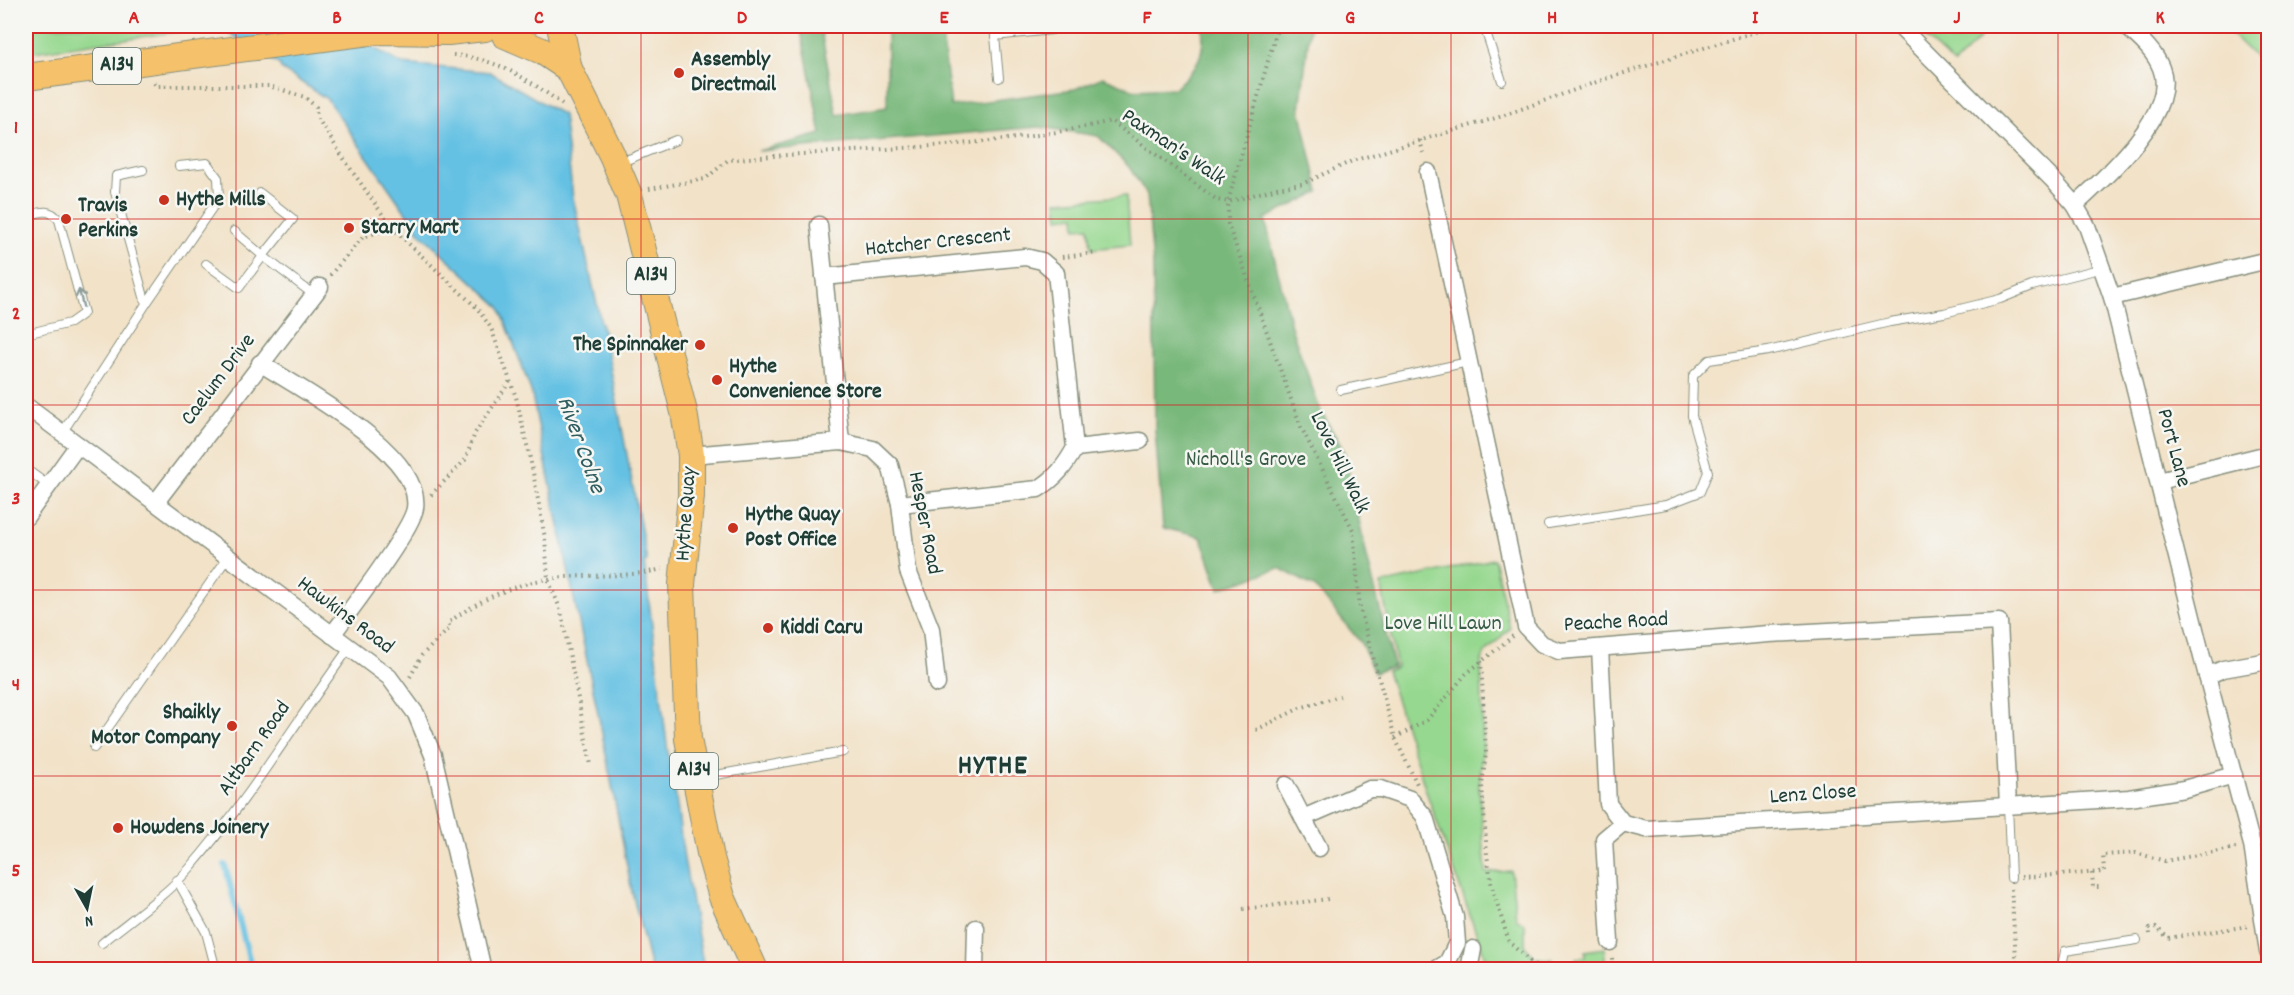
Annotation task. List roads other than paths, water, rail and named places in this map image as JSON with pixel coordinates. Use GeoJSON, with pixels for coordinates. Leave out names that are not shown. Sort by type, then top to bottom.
{"type":"FeatureCollection","features":[{"type":"Feature","properties":{"kind":"main road","name":"A134"},"geometry":{"type":"LineString","coordinates":[[26,77],[208,55],[383,28],[447,32],[490,29],[530,30],[537,26]]}},
{"type":"Feature","properties":{"kind":"main road","name":"Hythe Quay"},"geometry":{"type":"LineString","coordinates":[[560,26],[569,69],[629,195],[684,412],[691,455],[691,496],[682,584],[688,739],[711,858],[723,897],[755,969]]}},
{"type":"Feature","properties":{"kind":"main road","name":"Hythe Quay"},"geometry":{"type":"LineString","coordinates":[[490,29],[542,51],[569,69]]}},
{"type":"Feature","properties":{"kind":"street","name":"Port Lane"},"geometry":{"type":"LineString","coordinates":[[1899,26],[2075,205],[2093,237],[2112,297],[2252,845],[2268,952]]}},
{"type":"Feature","properties":{"kind":"street"},"geometry":{"type":"LineString","coordinates":[[2075,205],[2115,165],[2152,120],[2163,100],[2162,69],[2150,49],[2126,26]]}},
{"type":"Feature","properties":{"kind":"street"},"geometry":{"type":"LineString","coordinates":[[1428,172],[1468,362]]}},
{"type":"Feature","properties":{"kind":"street"},"geometry":{"type":"LineString","coordinates":[[819,225],[841,442]]}},
{"type":"Feature","properties":{"kind":"street","name":"Hatcher Crescent"},"geometry":{"type":"LineString","coordinates":[[824,277],[1025,257],[1042,261],[1056,273],[1075,448]]}},
{"type":"Feature","properties":{"kind":"street"},"geometry":{"type":"LineString","coordinates":[[2112,297],[2268,260]]}},
{"type":"Feature","properties":{"kind":"street","name":"Caelum Drive"},"geometry":{"type":"LineString","coordinates":[[156,502],[317,291]]}},
{"type":"Feature","properties":{"kind":"street","name":"Peache Road"},"geometry":{"type":"LineString","coordinates":[[1468,362],[1526,627],[1542,644],[1559,651],[1778,633],[1999,622],[2008,805]]}},
{"type":"Feature","properties":{"kind":"street"},"geometry":{"type":"LineString","coordinates":[[260,363],[323,403],[371,438],[392,456],[407,475],[415,492],[415,510],[366,589],[332,635]]}},
{"type":"Feature","properties":{"kind":"street","name":"Hawkins Road"},"geometry":{"type":"LineString","coordinates":[[26,406],[389,677],[416,714],[433,755],[483,969]]}},
{"type":"Feature","properties":{"kind":"street"},"geometry":{"type":"LineString","coordinates":[[900,504],[1038,489],[1053,480],[1075,448],[1140,441]]}},
{"type":"Feature","properties":{"kind":"street","name":"Hesper Road"},"geometry":{"type":"LineString","coordinates":[[691,455],[841,442],[873,449],[890,465],[900,504],[908,571],[931,629],[937,684]]}},
{"type":"Feature","properties":{"kind":"street"},"geometry":{"type":"LineString","coordinates":[[26,517],[78,446]]}},
{"type":"Feature","properties":{"kind":"street"},"geometry":{"type":"LineString","coordinates":[[2159,481],[2268,454]]}},
{"type":"Feature","properties":{"kind":"street"},"geometry":{"type":"LineString","coordinates":[[1600,648],[1608,804],[1623,823],[1604,839],[1610,942]]}},
{"type":"Feature","properties":{"kind":"street"},"geometry":{"type":"LineString","coordinates":[[2207,675],[2223,669],[2268,661]]}},
{"type":"Feature","properties":{"kind":"street","name":"Lenz Close"},"geometry":{"type":"LineString","coordinates":[[1623,823],[1646,829],[2129,798],[2184,789],[2234,775]]}},
{"type":"Feature","properties":{"kind":"street"},"geometry":{"type":"LineString","coordinates":[[1286,786],[1319,848]]}},
{"type":"Feature","properties":{"kind":"street"},"geometry":{"type":"LineString","coordinates":[[1303,819],[1370,789],[1381,789],[1410,799],[1425,817],[1455,917],[1457,943],[1447,963],[1435,969]]}},
{"type":"Feature","properties":{"kind":"street"},"geometry":{"type":"LineString","coordinates":[[975,969],[976,928]]}},
{"type":"Feature","properties":{"kind":"street"},"geometry":{"type":"LineString","coordinates":[[1469,969],[1473,950]]}},
{"type":"Feature","properties":{"kind":"lane"},"geometry":{"type":"LineString","coordinates":[[994,26],[999,78]]}},
{"type":"Feature","properties":{"kind":"lane"},"geometry":{"type":"LineString","coordinates":[[1484,26],[1502,81]]}},
{"type":"Feature","properties":{"kind":"lane"},"geometry":{"type":"LineString","coordinates":[[995,36],[1052,30]]}},
{"type":"Feature","properties":{"kind":"lane"},"geometry":{"type":"LineString","coordinates":[[616,164],[676,140]]}},
{"type":"Feature","properties":{"kind":"lane"},"geometry":{"type":"LineString","coordinates":[[62,433],[146,304],[219,198],[218,178],[207,163],[179,166]]}},
{"type":"Feature","properties":{"kind":"lane"},"geometry":{"type":"LineString","coordinates":[[143,170],[116,176],[115,192],[146,304]]}},
{"type":"Feature","properties":{"kind":"lane"},"geometry":{"type":"LineString","coordinates":[[206,264],[239,288],[293,219],[260,192]]}},
{"type":"Feature","properties":{"kind":"lane"},"geometry":{"type":"LineString","coordinates":[[26,216],[45,210],[53,212],[59,220],[84,313],[70,324],[26,334]]}},
{"type":"Feature","properties":{"kind":"lane"},"geometry":{"type":"LineString","coordinates":[[234,231],[263,256],[317,291]]}},
{"type":"Feature","properties":{"kind":"lane"},"geometry":{"type":"LineString","coordinates":[[1548,524],[1666,505],[1700,492],[1708,472],[1692,416],[1693,376],[1708,360],[1768,351],[1890,322],[1944,313],[2000,299],[2032,286],[2104,268]]}},
{"type":"Feature","properties":{"kind":"lane"},"geometry":{"type":"LineString","coordinates":[[1341,390],[1468,362]]}},
{"type":"Feature","properties":{"kind":"lane"},"geometry":{"type":"LineString","coordinates":[[26,469],[48,485]]}},
{"type":"Feature","properties":{"kind":"lane"},"geometry":{"type":"LineString","coordinates":[[94,748],[228,557]]}},
{"type":"Feature","properties":{"kind":"lane","name":"Altbarn Road"},"geometry":{"type":"LineString","coordinates":[[102,944],[188,870],[283,747],[300,716],[350,647]]}},
{"type":"Feature","properties":{"kind":"lane"},"geometry":{"type":"LineString","coordinates":[[695,779],[843,752]]}},
{"type":"Feature","properties":{"kind":"lane"},"geometry":{"type":"LineString","coordinates":[[2008,805],[2011,878]]}},
{"type":"Feature","properties":{"kind":"lane"},"geometry":{"type":"LineString","coordinates":[[177,880],[206,932],[216,969]]}},
{"type":"Feature","properties":{"kind":"lane"},"geometry":{"type":"LineString","coordinates":[[2061,969],[2065,951],[2137,940]]}},
{"type":"Feature","properties":{"kind":"water","name":"River Colne"},"geometry":{"type":"Polygon","coordinates":[[[218,26],[336,26],[402,64],[490,72],[563,115],[573,198],[607,349],[647,561],[644,562],[670,768],[672,768],[684,859],[704,969],[651,969],[632,892],[601,728],[531,391],[500,307],[420,233],[327,99],[281,69],[280,65],[218,26]]]}},
{"type":"Feature","properties":{"kind":"waterway"},"geometry":{"type":"LineString","coordinates":[[225,865],[252,970]]}},
{"type":"Feature","properties":{"kind":"place","name":"Assembly Directmail"},"geometry":{"type":"Point","coordinates":[679,73]}},
{"type":"Feature","properties":{"kind":"place","name":"Hythe Mills"},"geometry":{"type":"Point","coordinates":[164,200]}},
{"type":"Feature","properties":{"kind":"place","name":"Travis Perkins"},"geometry":{"type":"Point","coordinates":[66,219]}},
{"type":"Feature","properties":{"kind":"place","name":"Starry Mart"},"geometry":{"type":"Point","coordinates":[349,228]}},
{"type":"Feature","properties":{"kind":"place","name":"The Spinnaker"},"geometry":{"type":"Point","coordinates":[700,345]}},
{"type":"Feature","properties":{"kind":"place","name":"Hythe Convenience Store"},"geometry":{"type":"Point","coordinates":[717,380]}},
{"type":"Feature","properties":{"kind":"place","name":"Hythe Quay Post Office"},"geometry":{"type":"Point","coordinates":[733,528]}},
{"type":"Feature","properties":{"kind":"place","name":"Kiddi Caru"},"geometry":{"type":"Point","coordinates":[768,628]}},
{"type":"Feature","properties":{"kind":"place","name":"Shaikly Motor Company"},"geometry":{"type":"Point","coordinates":[232,726]}},
{"type":"Feature","properties":{"kind":"place","name":"Howdens Joinery"},"geometry":{"type":"Point","coordinates":[118,828]}},
{"type":"Feature","properties":{"kind":"district","name":"HYTHE"},"geometry":{"type":"Point","coordinates":[993,768]}},
{"type":"Feature","properties":{"kind":"park label","name":"Nicholl's Grove"},"geometry":{"type":"Point","coordinates":[1246,460]}},
{"type":"Feature","properties":{"kind":"park label","name":"Love Hill Lawn"},"geometry":{"type":"Point","coordinates":[1443,624]}}]}
